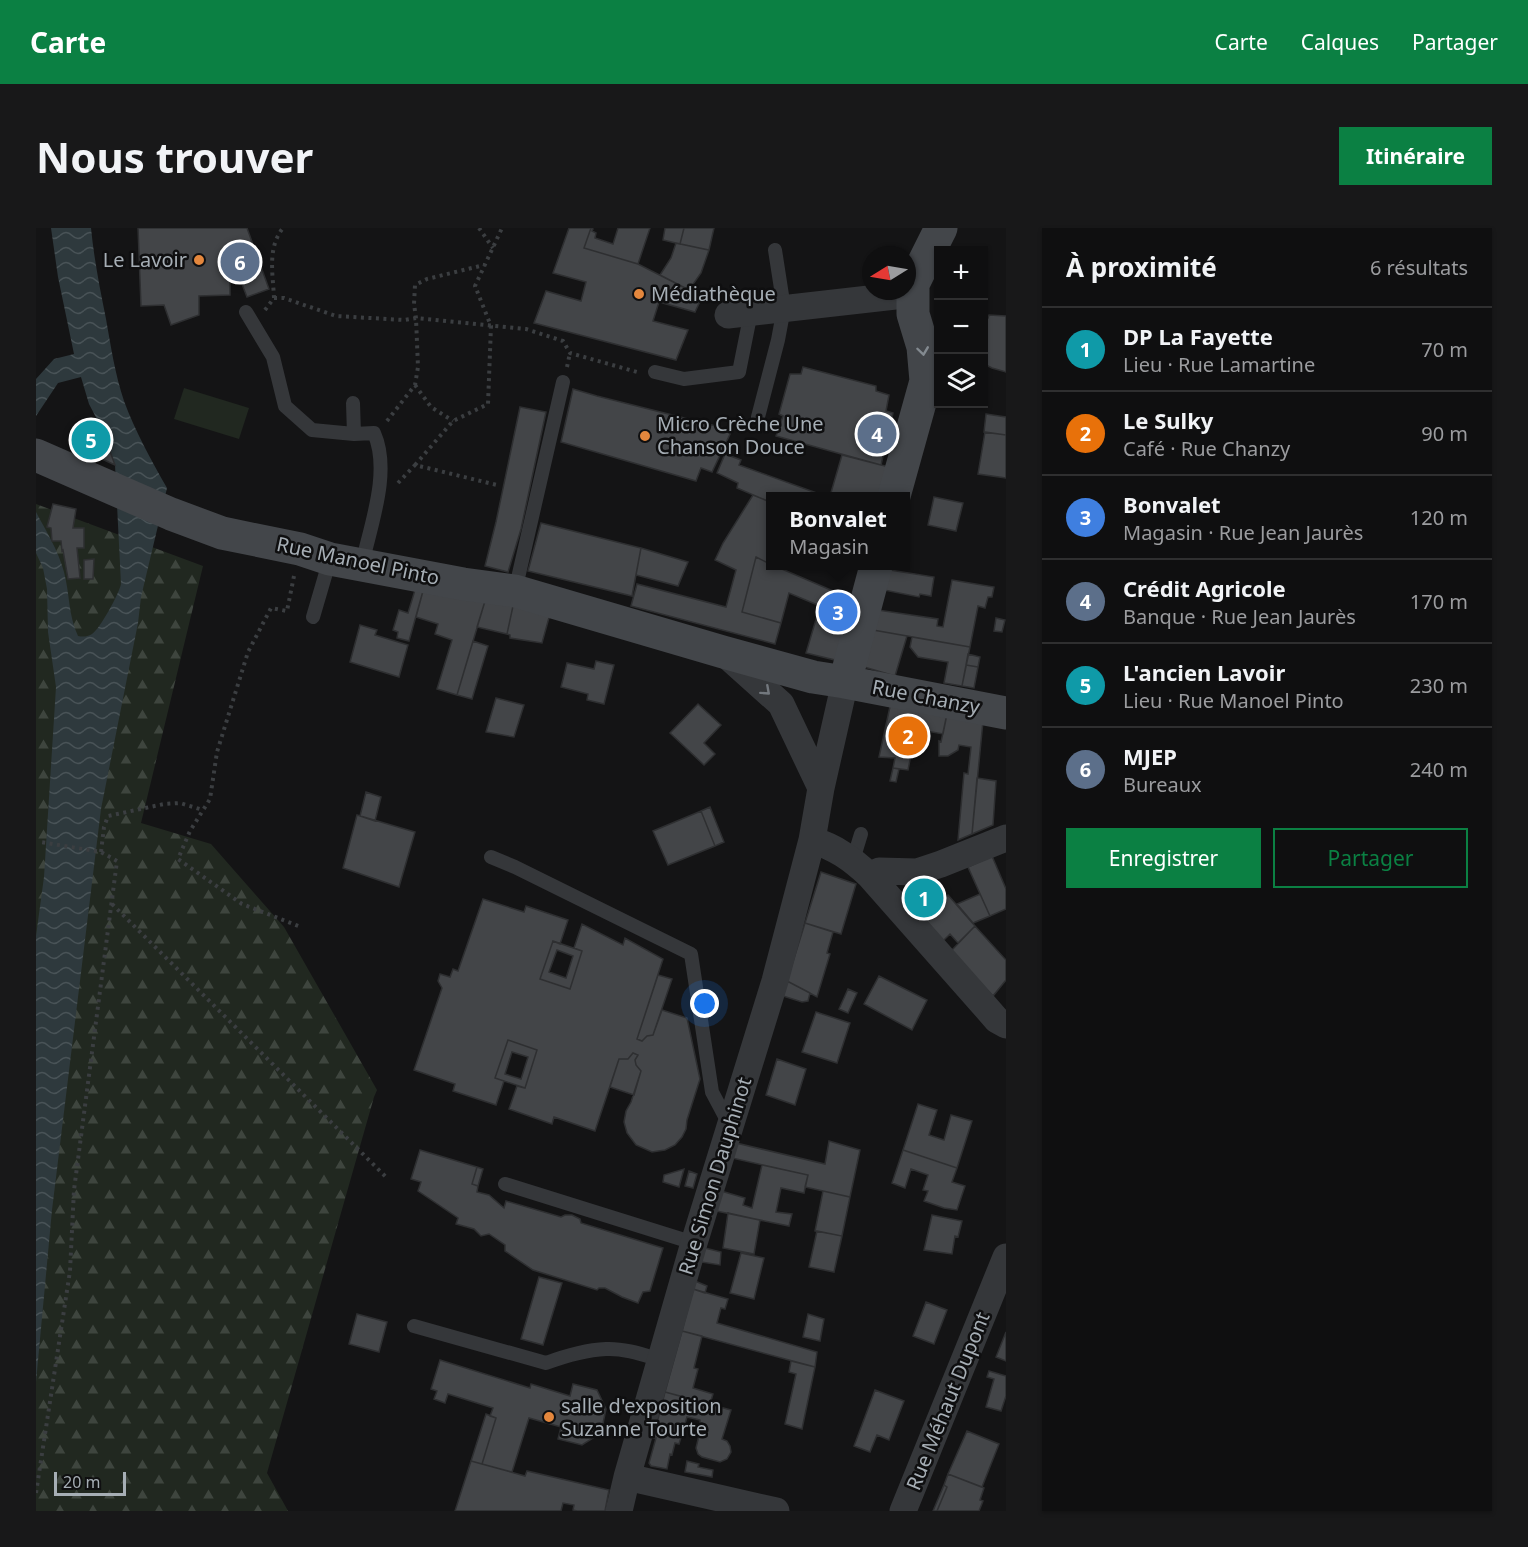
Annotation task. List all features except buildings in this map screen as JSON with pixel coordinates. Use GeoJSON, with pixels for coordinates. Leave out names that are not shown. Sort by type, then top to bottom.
{"type":"FeatureCollection","features":[{"type":"Feature","properties":{"kind":"main road"},"geometry":{"type":"LineString","coordinates":[[916,280],[941,228]]}},
{"type":"Feature","properties":{"kind":"main road"},"geometry":{"type":"LineString","coordinates":[[895,492],[926,381],[923,347],[913,314],[913,300]]}},
{"type":"Feature","properties":{"kind":"main road","name":"Rue Manoel Pinto"},"geometry":{"type":"LineString","coordinates":[[36,455],[171,514],[222,533],[463,584],[515,591],[691,637],[723,652],[813,677],[845,682]]}},
{"type":"Feature","properties":{"kind":"main road"},"geometry":{"type":"LineString","coordinates":[[845,682],[875,570]]}},
{"type":"Feature","properties":{"kind":"main road","name":"Rue Chanzy"},"geometry":{"type":"LineString","coordinates":[[845,682],[1006,713]]}},
{"type":"Feature","properties":{"kind":"street"},"geometry":{"type":"LineString","coordinates":[[739,313],[862,300]]}},
{"type":"Feature","properties":{"kind":"street"},"geometry":{"type":"LineString","coordinates":[[723,652],[781,704],[820,788]]}},
{"type":"Feature","properties":{"kind":"street","name":"Rue Simon Dauphinot"},"geometry":{"type":"LineString","coordinates":[[619,1511],[694,1243],[775,981],[812,840],[820,788],[845,682]]}},
{"type":"Feature","properties":{"kind":"street"},"geometry":{"type":"LineString","coordinates":[[861,868],[917,872],[1006,838]]}},
{"type":"Feature","properties":{"kind":"street"},"geometry":{"type":"LineString","coordinates":[[812,840],[828,844],[861,868],[986,998],[997,1020],[1006,1025]]}},
{"type":"Feature","properties":{"kind":"street","name":"Rue Méhaut Dupont"},"geometry":{"type":"LineString","coordinates":[[903,1511],[1006,1257]]}},
{"type":"Feature","properties":{"kind":"street"},"geometry":{"type":"LineString","coordinates":[[627,1477],[776,1511]]}},
{"type":"Feature","properties":{"kind":"lane"},"geometry":{"type":"LineString","coordinates":[[758,417],[784,308],[775,250]]}},
{"type":"Feature","properties":{"kind":"lane"},"geometry":{"type":"LineString","coordinates":[[246,312],[273,357],[285,406],[312,430],[354,434],[374,433],[379,444],[381,482],[362,564]]}},
{"type":"Feature","properties":{"kind":"lane"},"geometry":{"type":"LineString","coordinates":[[655,372],[684,379],[739,372],[739,313]]}},
{"type":"Feature","properties":{"kind":"lane"},"geometry":{"type":"LineString","coordinates":[[515,591],[563,382]]}},
{"type":"Feature","properties":{"kind":"lane"},"geometry":{"type":"LineString","coordinates":[[353,403],[354,434]]}},
{"type":"Feature","properties":{"kind":"lane"},"geometry":{"type":"LineString","coordinates":[[313,617],[315,554]]}},
{"type":"Feature","properties":{"kind":"lane"},"geometry":{"type":"LineString","coordinates":[[861,834],[861,868]]}},
{"type":"Feature","properties":{"kind":"lane"},"geometry":{"type":"LineString","coordinates":[[490,857],[515,867],[691,954],[712,1092],[730,1126]]}},
{"type":"Feature","properties":{"kind":"lane"},"geometry":{"type":"LineString","coordinates":[[505,1185],[694,1243]]}},
{"type":"Feature","properties":{"kind":"lane"},"geometry":{"type":"LineString","coordinates":[[414,1326],[546,1363],[566,1355],[607,1349],[661,1360]]}},
{"type":"Feature","properties":{"kind":"path"},"geometry":{"type":"LineString","coordinates":[[254,325],[274,298],[272,258],[275,237],[283,228]]}},
{"type":"Feature","properties":{"kind":"path"},"geometry":{"type":"LineString","coordinates":[[479,228],[493,248]]}},
{"type":"Feature","properties":{"kind":"path"},"geometry":{"type":"LineString","coordinates":[[375,507],[453,421],[489,404],[491,326],[475,286],[502,228]]}},
{"type":"Feature","properties":{"kind":"path"},"geometry":{"type":"LineString","coordinates":[[374,433],[387,421],[415,385],[418,367],[415,285],[427,279],[484,264]]}},
{"type":"Feature","properties":{"kind":"path"},"geometry":{"type":"LineString","coordinates":[[274,298],[284,298],[336,316],[404,320],[416,318],[526,329],[562,341],[570,353],[646,375],[655,372]]}},
{"type":"Feature","properties":{"kind":"path"},"geometry":{"type":"LineString","coordinates":[[415,385],[431,407],[453,421]]}},
{"type":"Feature","properties":{"kind":"path"},"geometry":{"type":"LineString","coordinates":[[415,465],[496,485]]}},
{"type":"Feature","properties":{"kind":"path"},"geometry":{"type":"LineString","coordinates":[[301,927],[242,904],[178,859],[190,831],[210,799],[217,752],[248,652],[271,608],[287,611],[315,554]]}},
{"type":"Feature","properties":{"kind":"path"},"geometry":{"type":"LineString","coordinates":[[101,852],[104,827],[108,816],[164,804],[180,803],[203,810]]}},
{"type":"Feature","properties":{"kind":"path"},"geometry":{"type":"LineString","coordinates":[[36,1493],[70,1271],[74,1190],[117,861],[101,852],[41,842]]}},
{"type":"Feature","properties":{"kind":"path"},"geometry":{"type":"LineString","coordinates":[[111,903],[386,1177]]}},
{"type":"Feature","properties":{"kind":"green space"},"geometry":{"type":"Polygon","coordinates":[[[184,388],[249,408],[239,439],[174,419],[184,388]]]}},
{"type":"Feature","properties":{"kind":"green space"},"geometry":{"type":"Polygon","coordinates":[[[36,504],[203,566],[141,823],[211,844],[284,927],[377,1090],[267,1473],[288,1511],[36,1511],[36,504]]]}},
{"type":"Feature","properties":{"kind":"water"},"geometry":{"type":"Polygon","coordinates":[[[51,228],[91,228],[99,285],[121,391],[138,434],[167,488],[141,597],[138,623],[101,809],[52,1210],[36,1382],[36,936],[44,877],[56,687],[48,632],[47,589],[43,568],[36,553],[36,512],[52,541],[61,564],[66,580],[72,620],[78,636],[92,634],[100,625],[121,584],[115,465],[101,427],[89,404],[81,377],[58,383],[36,416],[36,379],[54,359],[74,354],[58,277],[51,228]]]}},
{"type":"Feature","properties":{"kind":"place","name":"Le Lavoir"},"geometry":{"type":"Point","coordinates":[199,260]}},
{"type":"Feature","properties":{"kind":"place","name":"MJEP"},"geometry":{"type":"Point","coordinates":[240,262]}},
{"type":"Feature","properties":{"kind":"place","name":"Médiathèque"},"geometry":{"type":"Point","coordinates":[639,294]}},
{"type":"Feature","properties":{"kind":"place","name":"Crédit Agricole"},"geometry":{"type":"Point","coordinates":[877,434]}},
{"type":"Feature","properties":{"kind":"place","name":"Micro Crèche Une Chanson Douce"},"geometry":{"type":"Point","coordinates":[645,436]}},
{"type":"Feature","properties":{"kind":"place","name":"L'ancien Lavoir"},"geometry":{"type":"Point","coordinates":[91,440]}},
{"type":"Feature","properties":{"kind":"place","name":"Bonvalet"},"geometry":{"type":"Point","coordinates":[838,612]}},
{"type":"Feature","properties":{"kind":"place","name":"Le Sulky"},"geometry":{"type":"Point","coordinates":[908,736]}},
{"type":"Feature","properties":{"kind":"place","name":"DP La Fayette"},"geometry":{"type":"Point","coordinates":[924,898]}},
{"type":"Feature","properties":{"kind":"place","name":"salle d'exposition Suzanne Tourte"},"geometry":{"type":"Point","coordinates":[549,1417]}}]}
